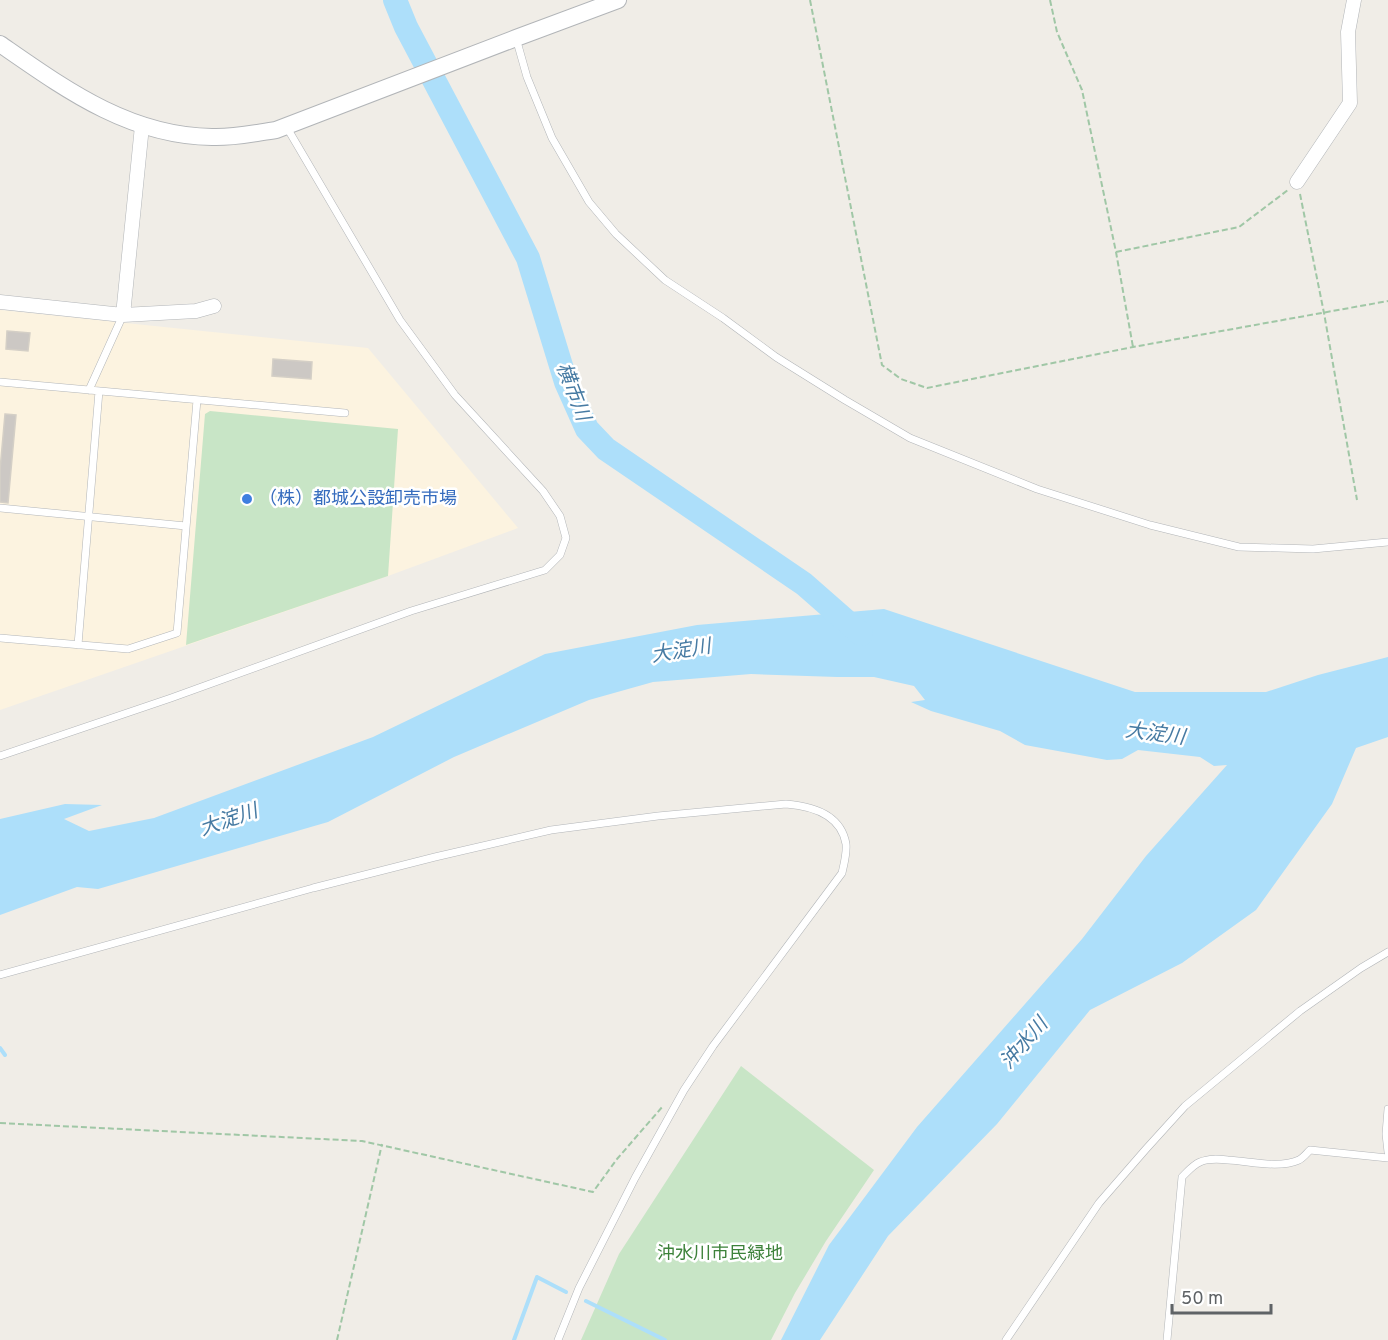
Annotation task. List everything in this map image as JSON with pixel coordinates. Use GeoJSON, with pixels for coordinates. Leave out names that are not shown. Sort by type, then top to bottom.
{"type":"FeatureCollection","features":[{"type":"Feature","properties":{"kind":"street"},"geometry":{"type":"LineString","coordinates":[[0,44],[90,103],[142,126],[166,132],[212,138],[276,130],[618,0]]}},
{"type":"Feature","properties":{"kind":"street"},"geometry":{"type":"LineString","coordinates":[[1297,182],[1350,103],[1348,32],[1354,0]]}},
{"type":"Feature","properties":{"kind":"street"},"geometry":{"type":"LineString","coordinates":[[123,315],[142,126]]}},
{"type":"Feature","properties":{"kind":"street"},"geometry":{"type":"LineString","coordinates":[[0,302],[123,315],[196,311],[214,306]]}},
{"type":"Feature","properties":{"kind":"lane"},"geometry":{"type":"LineString","coordinates":[[510,40],[552,138],[590,202],[616,234],[665,280],[723,318],[776,357],[910,438],[1037,489],[1150,525],[1239,547],[1313,549],[1388,542]]}},
{"type":"Feature","properties":{"kind":"lane"},"geometry":{"type":"LineString","coordinates":[[0,756],[411,611],[545,570],[560,555],[566,538],[560,516],[543,491],[455,395],[400,320],[286,126]]}},
{"type":"Feature","properties":{"kind":"lane"},"geometry":{"type":"LineString","coordinates":[[89,390],[123,315]]}},
{"type":"Feature","properties":{"kind":"lane"},"geometry":{"type":"LineString","coordinates":[[0,382],[345,413]]}},
{"type":"Feature","properties":{"kind":"lane"},"geometry":{"type":"LineString","coordinates":[[78,645],[99,391]]}},
{"type":"Feature","properties":{"kind":"lane"},"geometry":{"type":"LineString","coordinates":[[0,638],[128,649],[177,633],[197,400]]}},
{"type":"Feature","properties":{"kind":"lane"},"geometry":{"type":"LineString","coordinates":[[0,508],[186,526]]}},
{"type":"Feature","properties":{"kind":"lane"},"geometry":{"type":"LineString","coordinates":[[0,975],[313,888],[551,830],[658,816],[786,804],[804,806],[827,815],[840,829],[846,843],[842,873],[713,1046],[684,1090],[635,1178],[579,1288],[558,1340]]}},
{"type":"Feature","properties":{"kind":"lane"},"geometry":{"type":"LineString","coordinates":[[1006,1340],[1099,1203],[1185,1106],[1300,1011],[1388,952]]}},
{"type":"Feature","properties":{"kind":"lane"},"geometry":{"type":"LineString","coordinates":[[1388,1109],[1388,1152]]}},
{"type":"Feature","properties":{"kind":"lane"},"geometry":{"type":"LineString","coordinates":[[1167,1340],[1182,1177],[1190,1169],[1206,1160],[1219,1159],[1276,1164],[1291,1162],[1302,1159],[1310,1150],[1388,1158]]}},
{"type":"Feature","properties":{"kind":"path"},"geometry":{"type":"LineString","coordinates":[[810,0],[882,365],[901,379],[927,388],[1133,347],[1388,301]]}},
{"type":"Feature","properties":{"kind":"path"},"geometry":{"type":"LineString","coordinates":[[1050,0],[1057,32],[1082,90],[1116,252],[1133,347]]}},
{"type":"Feature","properties":{"kind":"path"},"geometry":{"type":"LineString","coordinates":[[1116,252],[1239,227],[1297,182],[1324,313],[1357,500]]}},
{"type":"Feature","properties":{"kind":"path"},"geometry":{"type":"LineString","coordinates":[[0,1124],[338,1138],[382,1144],[593,1192],[617,1159],[663,1106]]}},
{"type":"Feature","properties":{"kind":"path"},"geometry":{"type":"LineString","coordinates":[[337,1340],[382,1144]]}},
{"type":"Feature","properties":{"kind":"shaded area","name":"（株）都城公設卸売市場"},"geometry":{"type":"Polygon","coordinates":[[[0,310],[368,348],[518,528],[388,576],[0,710],[0,310]]]}},
{"type":"Feature","properties":{"kind":"green space"},"geometry":{"type":"Polygon","coordinates":[[[210,411],[398,429],[388,576],[186,645],[205,414],[210,411]]]}},
{"type":"Feature","properties":{"kind":"green space","name":"沖水川市民緑地"},"geometry":{"type":"Polygon","coordinates":[[[741,1066],[874,1170],[826,1241],[795,1293],[771,1340],[581,1340],[619,1254],[741,1066]]]}},
{"type":"Feature","properties":{"kind":"water"},"geometry":{"type":"Polygon","coordinates":[[[884,609],[1135,692],[1266,692],[1318,675],[1388,657],[1388,737],[1356,748],[1332,804],[1256,910],[1182,963],[1090,1010],[997,1124],[888,1236],[820,1340],[781,1340],[829,1245],[917,1127],[1082,939],[1146,856],[1227,765],[1214,766],[1200,757],[1138,750],[1122,759],[1107,760],[1025,745],[1000,731],[931,711],[911,702],[925,700],[914,686],[874,677],[751,674],[653,682],[589,700],[454,757],[328,822],[98,889],[77,887],[0,915],[0,819],[65,804],[102,805],[64,819],[89,831],[154,818],[373,737],[545,654],[697,625],[884,609]]]}},
{"type":"Feature","properties":{"kind":"building"},"geometry":{"type":"Polygon","coordinates":[[[7,331],[30,333],[28,351],[6,349],[7,331]]]}},
{"type":"Feature","properties":{"kind":"building"},"geometry":{"type":"Polygon","coordinates":[[[273,359],[312,362],[311,379],[272,376],[273,359]]]}},
{"type":"Feature","properties":{"kind":"building"},"geometry":{"type":"Polygon","coordinates":[[[5,414],[16,415],[8,503],[0,502],[0,470],[5,414]]]}},
{"type":"Feature","properties":{"kind":"waterway","name":"横市川"},"geometry":{"type":"LineString","coordinates":[[395,0],[406,27],[528,258],[566,382],[587,429],[606,449],[804,584],[861,634]]}},
{"type":"Feature","properties":{"kind":"waterway"},"geometry":{"type":"LineString","coordinates":[[0,1048],[5,1055]]}},
{"type":"Feature","properties":{"kind":"waterway"},"geometry":{"type":"LineString","coordinates":[[514,1340],[537,1277],[566,1292]]}},
{"type":"Feature","properties":{"kind":"waterway"},"geometry":{"type":"LineString","coordinates":[[586,1301],[665,1340]]}},
{"type":"Feature","properties":{"kind":"place","name":"（株）都城公設卸売市場"},"geometry":{"type":"Point","coordinates":[247,499]}},
{"type":"Feature","properties":{"kind":"water label","name":"大淀川"},"geometry":{"type":"Point","coordinates":[681,652]}},
{"type":"Feature","properties":{"kind":"water label","name":"大淀川"},"geometry":{"type":"Point","coordinates":[1155,735]}},
{"type":"Feature","properties":{"kind":"water label","name":"大淀川"},"geometry":{"type":"Point","coordinates":[229,821]}},
{"type":"Feature","properties":{"kind":"water label","name":"沖水川"},"geometry":{"type":"Point","coordinates":[1025,1044]}}]}
